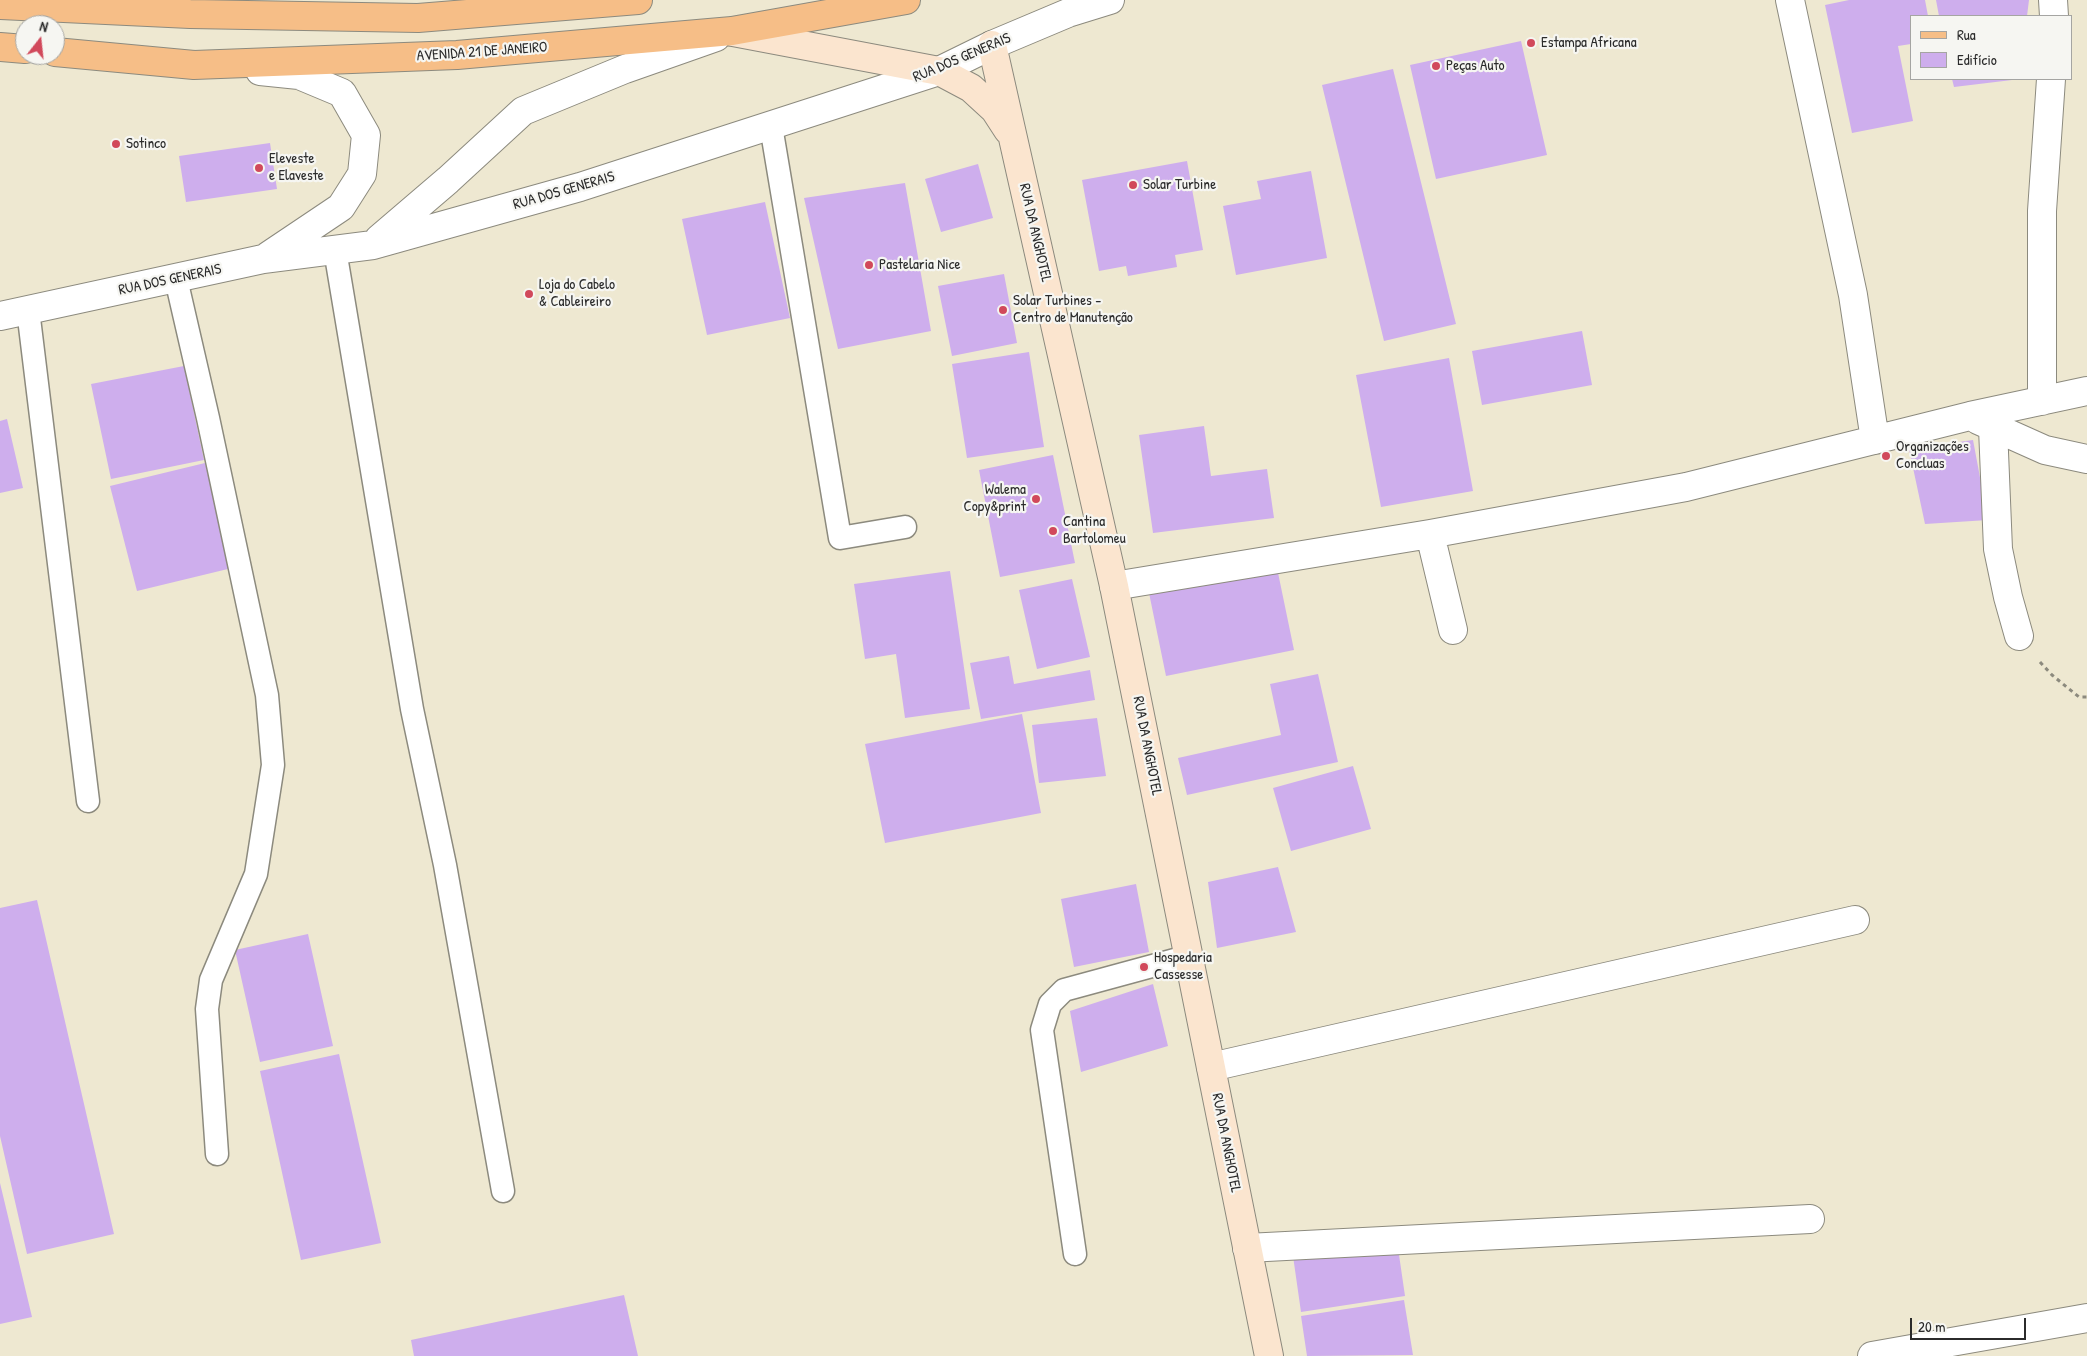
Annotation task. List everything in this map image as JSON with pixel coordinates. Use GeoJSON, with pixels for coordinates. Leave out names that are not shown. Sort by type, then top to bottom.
{"type":"FeatureCollection","features":[{"type":"Feature","properties":{"kind":"main road"},"geometry":{"type":"LineString","coordinates":[[0,5],[190,14],[418,18],[638,0]]}},
{"type":"Feature","properties":{"kind":"main road","name":"AVENIDA 21 DE JANEIRO"},"geometry":{"type":"LineString","coordinates":[[65,53],[194,65],[457,55],[732,31],[906,0]]}},
{"type":"Feature","properties":{"kind":"main road","name":"RUA DA ANGHOTEL"},"geometry":{"type":"LineString","coordinates":[[732,31],[940,71],[971,88],[995,110],[1013,139]]}},
{"type":"Feature","properties":{"kind":"main road","name":"RUA DA ANGHOTEL"},"geometry":{"type":"LineString","coordinates":[[992,44],[1114,586],[1269,1356]]}},
{"type":"Feature","properties":{"kind":"main road"},"geometry":{"type":"LineString","coordinates":[[0,47],[15,49]]}},
{"type":"Feature","properties":{"kind":"street","name":"RUA DOS GENERAIS"},"geometry":{"type":"LineString","coordinates":[[0,316],[263,259],[373,245],[580,188],[940,71],[992,44],[1068,13],[1110,0]]}},
{"type":"Feature","properties":{"kind":"street"},"geometry":{"type":"LineString","coordinates":[[1790,0],[1853,295],[1875,440]]}},
{"type":"Feature","properties":{"kind":"street"},"geometry":{"type":"LineString","coordinates":[[2054,0],[2054,15]]}},
{"type":"Feature","properties":{"kind":"street"},"geometry":{"type":"LineString","coordinates":[[373,245],[523,111],[625,69],[732,31]]}},
{"type":"Feature","properties":{"kind":"street"},"geometry":{"type":"LineString","coordinates":[[194,65],[299,75],[342,93],[366,135],[362,174],[341,207],[263,259]]}},
{"type":"Feature","properties":{"kind":"street"},"geometry":{"type":"LineString","coordinates":[[2042,401],[2042,211],[2051,80]]}},
{"type":"Feature","properties":{"kind":"street"},"geometry":{"type":"LineString","coordinates":[[1114,586],[1430,534],[1686,487],[1875,440],[1982,422],[2042,401],[2087,392]]}},
{"type":"Feature","properties":{"kind":"street"},"geometry":{"type":"LineString","coordinates":[[1982,422],[2045,450],[2087,459]]}},
{"type":"Feature","properties":{"kind":"street"},"geometry":{"type":"LineString","coordinates":[[1982,422],[1998,549],[2008,597],[2020,636]]}},
{"type":"Feature","properties":{"kind":"street"},"geometry":{"type":"LineString","coordinates":[[1430,534],[1453,630]]}},
{"type":"Feature","properties":{"kind":"street"},"geometry":{"type":"LineString","coordinates":[[1211,1067],[1855,920]]}},
{"type":"Feature","properties":{"kind":"street"},"geometry":{"type":"LineString","coordinates":[[1247,1248],[1810,1219]]}},
{"type":"Feature","properties":{"kind":"street"},"geometry":{"type":"LineString","coordinates":[[1885,1355],[2087,1318]]}},
{"type":"Feature","properties":{"kind":"lane"},"geometry":{"type":"LineString","coordinates":[[771,126],[840,538],[905,527]]}},
{"type":"Feature","properties":{"kind":"lane"},"geometry":{"type":"LineString","coordinates":[[335,250],[412,709],[445,865],[503,1191]]}},
{"type":"Feature","properties":{"kind":"lane"},"geometry":{"type":"LineString","coordinates":[[176,279],[268,695],[273,765],[256,874],[211,980],[208,1009],[217,1154]]}},
{"type":"Feature","properties":{"kind":"lane"},"geometry":{"type":"LineString","coordinates":[[28,310],[88,801]]}},
{"type":"Feature","properties":{"kind":"lane"},"geometry":{"type":"LineString","coordinates":[[1075,1254],[1042,1030],[1050,1004],[1064,990],[1189,956]]}},
{"type":"Feature","properties":{"kind":"path"},"geometry":{"type":"LineString","coordinates":[[2020,636],[2052,675],[2079,697],[2087,697]]}},
{"type":"Feature","properties":{"kind":"building"},"geometry":{"type":"Polygon","coordinates":[[[1849,0],[1925,0],[1928,15],[1910,15],[1910,44],[1898,46],[1913,121],[1852,133],[1825,5],[1849,0]]]}},
{"type":"Feature","properties":{"kind":"building"},"geometry":{"type":"Polygon","coordinates":[[[1936,0],[2029,0],[2027,15],[1939,15],[1936,0]]]}},
{"type":"Feature","properties":{"kind":"building"},"geometry":{"type":"Polygon","coordinates":[[[1521,41],[1547,155],[1436,179],[1410,65],[1521,41]]]}},
{"type":"Feature","properties":{"kind":"building"},"geometry":{"type":"Polygon","coordinates":[[[1393,69],[1456,324],[1384,341],[1322,85],[1393,69]]]}},
{"type":"Feature","properties":{"kind":"building"},"geometry":{"type":"Polygon","coordinates":[[[1952,80],[2012,80],[1954,87],[1952,80]]]}},
{"type":"Feature","properties":{"kind":"building"},"geometry":{"type":"Polygon","coordinates":[[[270,143],[277,189],[186,202],[179,156],[270,143]]]}},
{"type":"Feature","properties":{"kind":"building"},"geometry":{"type":"Polygon","coordinates":[[[1187,161],[1203,250],[1175,255],[1177,267],[1128,276],[1126,266],[1099,271],[1082,180],[1187,161]]]}},
{"type":"Feature","properties":{"kind":"building"},"geometry":{"type":"Polygon","coordinates":[[[978,164],[993,218],[941,232],[925,179],[978,164]]]}},
{"type":"Feature","properties":{"kind":"building"},"geometry":{"type":"Polygon","coordinates":[[[1311,171],[1327,258],[1236,275],[1223,206],[1261,199],[1257,181],[1311,171]]]}},
{"type":"Feature","properties":{"kind":"building","name":"Pastelaria Nice"},"geometry":{"type":"Polygon","coordinates":[[[905,183],[931,331],[838,349],[804,198],[905,183]]]}},
{"type":"Feature","properties":{"kind":"building"},"geometry":{"type":"Polygon","coordinates":[[[765,202],[790,318],[707,335],[682,219],[765,202]]]}},
{"type":"Feature","properties":{"kind":"building"},"geometry":{"type":"Polygon","coordinates":[[[1004,274],[1017,343],[952,356],[938,286],[1004,274]]]}},
{"type":"Feature","properties":{"kind":"building"},"geometry":{"type":"Polygon","coordinates":[[[1582,331],[1592,385],[1482,405],[1472,351],[1582,331]]]}},
{"type":"Feature","properties":{"kind":"building"},"geometry":{"type":"Polygon","coordinates":[[[1029,352],[1044,447],[967,458],[952,364],[1029,352]]]}},
{"type":"Feature","properties":{"kind":"building"},"geometry":{"type":"Polygon","coordinates":[[[1449,358],[1473,491],[1381,507],[1356,375],[1449,358]]]}},
{"type":"Feature","properties":{"kind":"building"},"geometry":{"type":"Polygon","coordinates":[[[184,366],[204,460],[111,479],[91,384],[184,366]]]}},
{"type":"Feature","properties":{"kind":"building"},"geometry":{"type":"Polygon","coordinates":[[[7,419],[23,488],[0,493],[0,421],[7,419]]]}},
{"type":"Feature","properties":{"kind":"building"},"geometry":{"type":"Polygon","coordinates":[[[1204,426],[1211,476],[1267,469],[1274,518],[1153,533],[1139,435],[1204,426]]]}},
{"type":"Feature","properties":{"kind":"building"},"geometry":{"type":"Polygon","coordinates":[[[1973,440],[1988,520],[1925,524],[1909,449],[1973,440]]]}},
{"type":"Feature","properties":{"kind":"building"},"geometry":{"type":"Polygon","coordinates":[[[1053,455],[1075,563],[1000,577],[979,470],[1053,455]]]}},
{"type":"Feature","properties":{"kind":"building"},"geometry":{"type":"Polygon","coordinates":[[[205,463],[232,568],[137,591],[110,486],[205,463]]]}},
{"type":"Feature","properties":{"kind":"building"},"geometry":{"type":"Polygon","coordinates":[[[1276,563],[1294,650],[1166,676],[1148,588],[1276,563]]]}},
{"type":"Feature","properties":{"kind":"building"},"geometry":{"type":"Polygon","coordinates":[[[950,571],[970,709],[905,718],[896,654],[865,659],[854,584],[950,571]]]}},
{"type":"Feature","properties":{"kind":"building"},"geometry":{"type":"Polygon","coordinates":[[[1072,579],[1090,657],[1037,669],[1019,590],[1072,579]]]}},
{"type":"Feature","properties":{"kind":"building"},"geometry":{"type":"Polygon","coordinates":[[[1009,656],[1014,684],[1090,670],[1095,700],[981,719],[970,663],[1009,656]]]}},
{"type":"Feature","properties":{"kind":"building"},"geometry":{"type":"Polygon","coordinates":[[[1318,674],[1338,762],[1187,795],[1178,758],[1281,735],[1270,684],[1318,674]]]}},
{"type":"Feature","properties":{"kind":"building"},"geometry":{"type":"Polygon","coordinates":[[[1022,714],[1041,813],[885,843],[865,744],[1022,714]]]}},
{"type":"Feature","properties":{"kind":"building"},"geometry":{"type":"Polygon","coordinates":[[[1097,718],[1106,776],[1039,783],[1032,725],[1097,718]]]}},
{"type":"Feature","properties":{"kind":"building"},"geometry":{"type":"Polygon","coordinates":[[[1353,766],[1371,829],[1291,851],[1273,788],[1353,766]]]}},
{"type":"Feature","properties":{"kind":"building"},"geometry":{"type":"Polygon","coordinates":[[[1278,867],[1296,932],[1217,948],[1208,882],[1278,867]]]}},
{"type":"Feature","properties":{"kind":"building"},"geometry":{"type":"Polygon","coordinates":[[[1136,884],[1149,952],[1074,967],[1061,899],[1136,884]]]}},
{"type":"Feature","properties":{"kind":"building"},"geometry":{"type":"Polygon","coordinates":[[[37,900],[114,1234],[27,1254],[0,1136],[0,908],[37,900]]]}},
{"type":"Feature","properties":{"kind":"building"},"geometry":{"type":"Polygon","coordinates":[[[308,934],[333,1046],[260,1062],[235,950],[308,934]]]}},
{"type":"Feature","properties":{"kind":"building"},"geometry":{"type":"Polygon","coordinates":[[[1153,984],[1168,1046],[1081,1072],[1070,1011],[1153,984]]]}},
{"type":"Feature","properties":{"kind":"building"},"geometry":{"type":"Polygon","coordinates":[[[339,1054],[381,1243],[301,1260],[260,1071],[339,1054]]]}},
{"type":"Feature","properties":{"kind":"building"},"geometry":{"type":"Polygon","coordinates":[[[0,1183],[32,1317],[0,1324],[0,1183]]]}},
{"type":"Feature","properties":{"kind":"building"},"geometry":{"type":"Polygon","coordinates":[[[1397,1241],[1405,1296],[1301,1312],[1293,1256],[1397,1241]]]}},
{"type":"Feature","properties":{"kind":"building"},"geometry":{"type":"Polygon","coordinates":[[[624,1295],[638,1356],[414,1356],[411,1340],[624,1295]]]}},
{"type":"Feature","properties":{"kind":"building"},"geometry":{"type":"Polygon","coordinates":[[[1404,1300],[1413,1355],[1307,1356],[1301,1316],[1404,1300]]]}},
{"type":"Feature","properties":{"kind":"place","name":"Estampa Africana"},"geometry":{"type":"Point","coordinates":[1531,43]}},
{"type":"Feature","properties":{"kind":"place","name":"Peças Auto"},"geometry":{"type":"Point","coordinates":[1436,66]}},
{"type":"Feature","properties":{"kind":"place","name":"Sotinco"},"geometry":{"type":"Point","coordinates":[116,144]}},
{"type":"Feature","properties":{"kind":"place","name":"Eleveste e Elaveste"},"geometry":{"type":"Point","coordinates":[259,168]}},
{"type":"Feature","properties":{"kind":"place","name":"Solar Turbine"},"geometry":{"type":"Point","coordinates":[1133,185]}},
{"type":"Feature","properties":{"kind":"place","name":"Pastelaria Nice"},"geometry":{"type":"Point","coordinates":[869,265]}},
{"type":"Feature","properties":{"kind":"place","name":"Loja do Cabelo & Cableireiro"},"geometry":{"type":"Point","coordinates":[529,294]}},
{"type":"Feature","properties":{"kind":"place","name":"Solar Turbines - Centro de Manutenção"},"geometry":{"type":"Point","coordinates":[1003,310]}},
{"type":"Feature","properties":{"kind":"place","name":"Organizações Concluas"},"geometry":{"type":"Point","coordinates":[1886,456]}},
{"type":"Feature","properties":{"kind":"place","name":"Walema Copy&print"},"geometry":{"type":"Point","coordinates":[1036,499]}},
{"type":"Feature","properties":{"kind":"place","name":"Cantina Bartolomeu"},"geometry":{"type":"Point","coordinates":[1053,531]}},
{"type":"Feature","properties":{"kind":"place","name":"Hospedaria Cassesse"},"geometry":{"type":"Point","coordinates":[1144,967]}}]}
